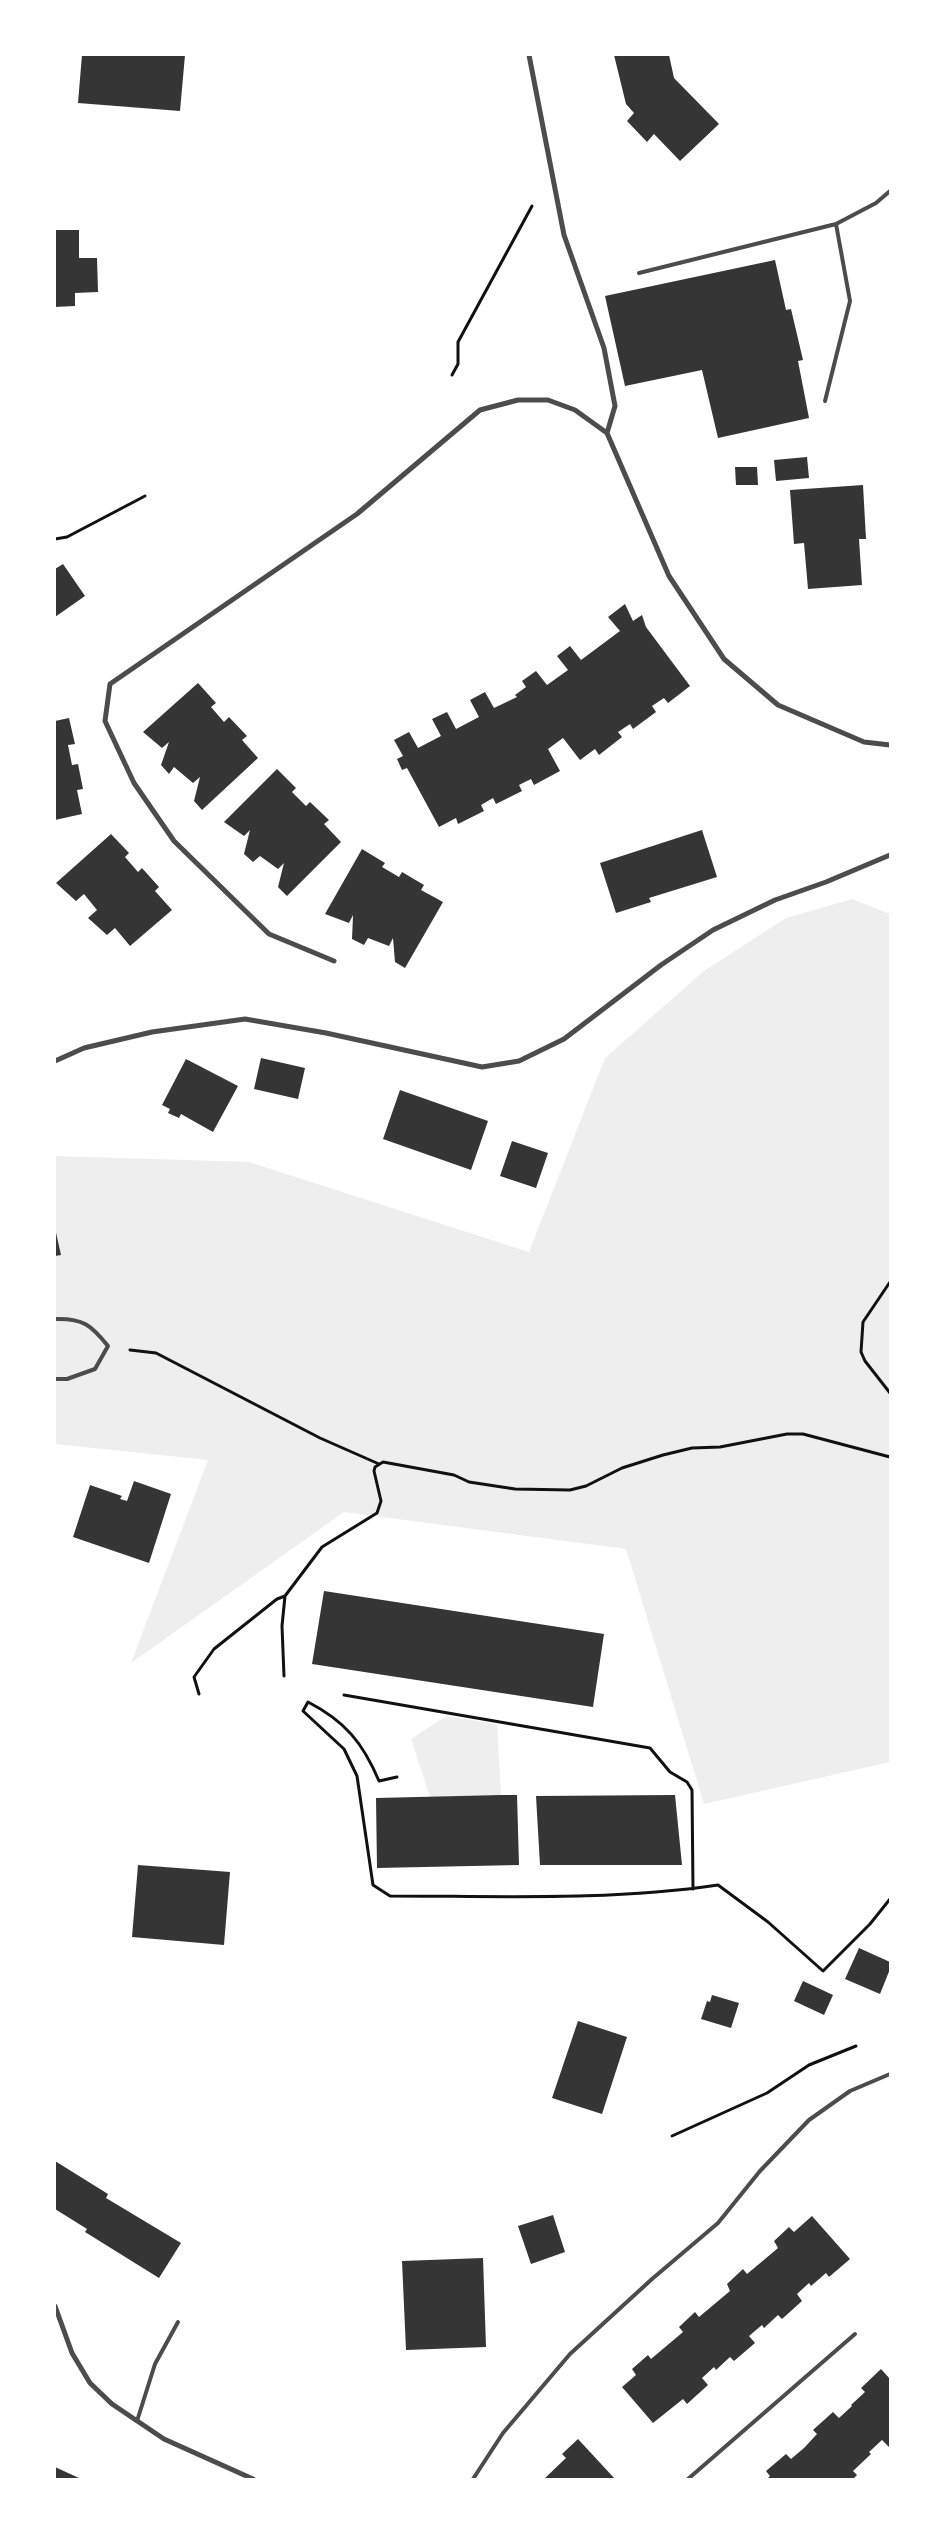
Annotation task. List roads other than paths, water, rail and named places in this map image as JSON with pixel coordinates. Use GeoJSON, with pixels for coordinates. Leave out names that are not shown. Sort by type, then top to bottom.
{"type":"FeatureCollection","features":[{"type":"Feature","properties":{"kind":"street"},"geometry":{"type":"LineString","coordinates":[[529,55],[564,235],[604,348],[615,406],[607,433]]}},
{"type":"Feature","properties":{"kind":"street"},"geometry":{"type":"LineString","coordinates":[[334,961],[269,934],[174,841],[134,783],[105,721],[110,684],[357,514],[480,410],[518,400],[548,400],[575,410],[607,433],[669,576],[724,658],[778,705],[864,742],[890,745]]}},
{"type":"Feature","properties":{"kind":"street"},"geometry":{"type":"LineString","coordinates":[[55,1061],[84,1048],[152,1032],[245,1020],[326,1033],[482,1067],[519,1060],[564,1039],[661,965],[712,930],[775,900],[826,882],[890,855]]}},
{"type":"Feature","properties":{"kind":"street"},"geometry":{"type":"LineString","coordinates":[[55,2306],[72,2353],[90,2383],[137,2421],[164,2438],[253,2479]]}},
{"type":"Feature","properties":{"kind":"lane"},"geometry":{"type":"LineString","coordinates":[[639,273],[836,224],[876,203],[890,191]]}},
{"type":"Feature","properties":{"kind":"lane"},"geometry":{"type":"LineString","coordinates":[[825,401],[850,301],[836,224]]}},
{"type":"Feature","properties":{"kind":"lane"},"geometry":{"type":"LineString","coordinates":[[55,1319],[70,1318],[93,1327],[108,1346],[95,1369],[67,1379],[55,1380]]}},
{"type":"Feature","properties":{"kind":"lane"},"geometry":{"type":"LineString","coordinates":[[473,2479],[503,2433],[570,2354],[652,2279],[718,2223],[760,2171],[809,2120],[850,2091],[890,2074]]}},
{"type":"Feature","properties":{"kind":"lane"},"geometry":{"type":"LineString","coordinates":[[137,2421],[154,2364],[178,2322]]}},
{"type":"Feature","properties":{"kind":"lane"},"geometry":{"type":"LineString","coordinates":[[688,2479],[855,2334]]}}]}
